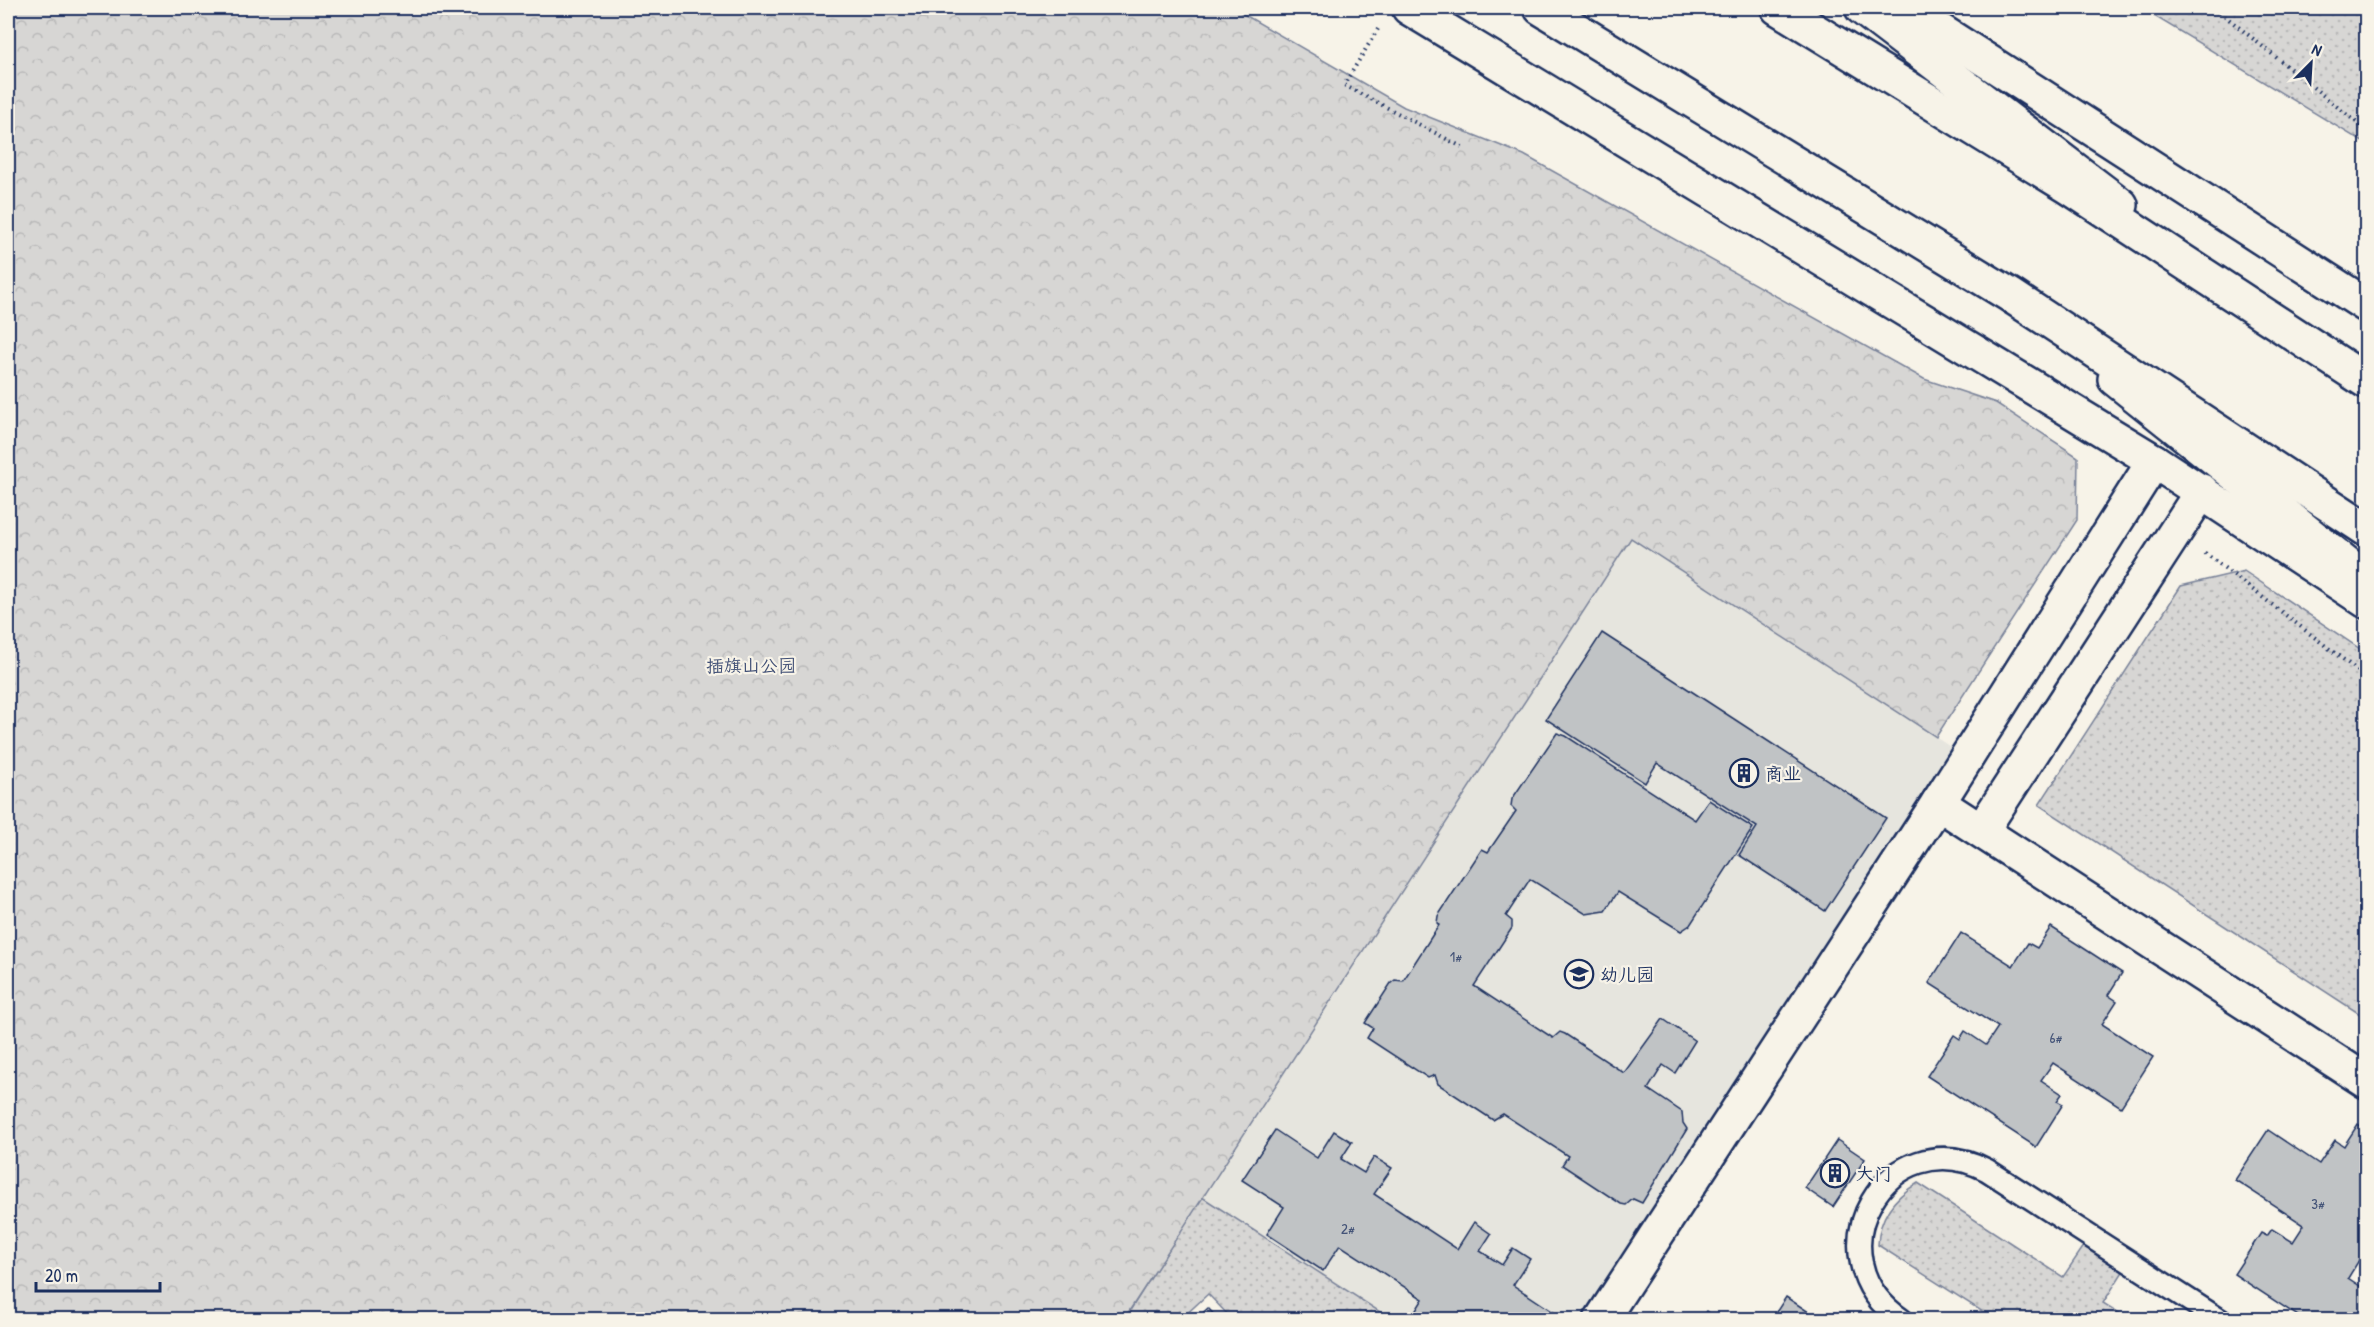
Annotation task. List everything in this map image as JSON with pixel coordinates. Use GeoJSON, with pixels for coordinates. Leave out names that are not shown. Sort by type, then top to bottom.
{"type":"FeatureCollection","features":[{"type":"Feature","properties":{"kind":"main road"},"geometry":{"type":"LineString","coordinates":[[1409,8],[2154,461],[2367,602]]}},
{"type":"Feature","properties":{"kind":"main road"},"geometry":{"type":"LineString","coordinates":[[1541,8],[2010,296],[2367,529]]}},
{"type":"Feature","properties":{"kind":"main road"},"geometry":{"type":"LineString","coordinates":[[1778,8],[2069,187],[2367,381]]}},
{"type":"Feature","properties":{"kind":"main road"},"geometry":{"type":"LineString","coordinates":[[1862,8],[2256,308]]}},
{"type":"Feature","properties":{"kind":"main road"},"geometry":{"type":"LineString","coordinates":[[1905,8],[2367,305]]}},
{"type":"Feature","properties":{"kind":"main road"},"geometry":{"type":"LineString","coordinates":[[2010,296],[2367,579]]}},
{"type":"Feature","properties":{"kind":"main road"},"geometry":{"type":"LineString","coordinates":[[1601,1320],[1938,803],[2154,461]]}},
{"type":"Feature","properties":{"kind":"main road"},"geometry":{"type":"LineString","coordinates":[[1982,830],[2202,491]]}},
{"type":"Feature","properties":{"kind":"main road"},"geometry":{"type":"LineString","coordinates":[[1938,803],[2367,1081]]}},
{"type":"Feature","properties":{"kind":"lane"},"geometry":{"type":"LineString","coordinates":[[1902,1320],[1879,1300],[1866,1280],[1859,1250],[1862,1222],[1872,1197],[1899,1173],[1919,1163],[1945,1159],[1976,1164],[1987,1170],[2220,1320]]}},
{"type":"Feature","properties":{"kind":"path"},"geometry":{"type":"LineString","coordinates":[[2215,8],[2367,130]]}},
{"type":"Feature","properties":{"kind":"path"},"geometry":{"type":"LineString","coordinates":[[1379,27],[1344,85],[1464,148]]}},
{"type":"Feature","properties":{"kind":"path"},"geometry":{"type":"LineString","coordinates":[[2176,531],[2367,677]]}},
{"type":"Feature","properties":{"kind":"shaded area","name":"幼儿园"},"geometry":{"type":"Polygon","coordinates":[[[1631,537],[1955,750],[1586,1319],[1391,1319],[1202,1197],[1631,537]]]}},
{"type":"Feature","properties":{"kind":"green space","name":"插旗山公园"},"geometry":{"type":"Polygon","coordinates":[[[8,8],[1233,8],[1404,107],[1524,155],[1924,379],[1996,403],[2078,457],[2077,520],[1936,737],[1631,538],[1124,1319],[8,1319],[8,8]]]}},
{"type":"Feature","properties":{"kind":"green space"},"geometry":{"type":"Polygon","coordinates":[[[2141,8],[2366,8],[2366,144],[2141,8]]]}},
{"type":"Feature","properties":{"kind":"green space"},"geometry":{"type":"Polygon","coordinates":[[[2244,571],[2366,653],[2366,1018],[2039,805],[2181,586],[2244,571]]]}},
{"type":"Feature","properties":{"kind":"green space"},"geometry":{"type":"Polygon","coordinates":[[[1918,1183],[2063,1277],[2084,1246],[2124,1270],[2103,1303],[2129,1319],[1994,1319],[1878,1245],[1881,1225],[1889,1208],[1909,1188],[1918,1183]]]}},
{"type":"Feature","properties":{"kind":"green space"},"geometry":{"type":"Polygon","coordinates":[[[1202,1197],[1391,1319],[1232,1319],[1208,1294],[1181,1319],[1124,1320],[1202,1197]]]}},
{"type":"Feature","properties":{"kind":"building","name":"商业"},"geometry":{"type":"Polygon","coordinates":[[[1602,633],[1886,818],[1825,911],[1739,855],[1757,827],[1657,763],[1645,783],[1546,719],[1602,633]]]}},
{"type":"Feature","properties":{"kind":"building"},"geometry":{"type":"Polygon","coordinates":[[[1557,733],[1566,736],[1695,820],[1709,800],[1753,828],[1690,925],[1681,931],[1618,892],[1605,911],[1586,914],[1530,879],[1506,916],[1512,921],[1512,928],[1474,986],[1553,1038],[1560,1032],[1565,1034],[1624,1073],[1663,1019],[1695,1041],[1675,1073],[1663,1065],[1648,1089],[1682,1112],[1683,1123],[1687,1129],[1642,1203],[1633,1199],[1626,1205],[1621,1204],[1562,1165],[1568,1156],[1503,1114],[1493,1120],[1438,1084],[1435,1075],[1428,1078],[1367,1038],[1373,1028],[1365,1023],[1391,983],[1395,980],[1403,981],[1439,925],[1438,916],[1482,849],[1488,852],[1516,811],[1511,806],[1512,799],[1557,733]]]}},
{"type":"Feature","properties":{"kind":"building"},"geometry":{"type":"Polygon","coordinates":[[[2051,927],[2122,973],[2108,995],[2117,1001],[2102,1024],[2153,1057],[2121,1107],[2053,1063],[2041,1080],[2062,1094],[2057,1101],[2063,1104],[2036,1147],[1927,1076],[1954,1035],[1960,1039],[1965,1031],[1986,1045],[1998,1027],[1929,983],[1961,933],[2013,966],[2028,943],[2037,948],[2051,927]]]}},
{"type":"Feature","properties":{"kind":"building"},"geometry":{"type":"Polygon","coordinates":[[[2358,1124],[2366,1130],[2366,1265],[2359,1260],[2348,1278],[2366,1290],[2364,1298],[2366,1307],[2359,1320],[2304,1320],[2234,1274],[2261,1233],[2267,1236],[2272,1229],[2293,1242],[2304,1225],[2235,1180],[2268,1130],[2319,1164],[2335,1140],[2344,1146],[2358,1124]]]}},
{"type":"Feature","properties":{"kind":"building"},"geometry":{"type":"Polygon","coordinates":[[[1275,1130],[1317,1158],[1334,1131],[1352,1142],[1341,1159],[1364,1173],[1374,1157],[1392,1168],[1374,1194],[1457,1249],[1474,1222],[1491,1234],[1480,1251],[1502,1265],[1513,1248],[1530,1259],[1513,1285],[1555,1313],[1551,1320],[1410,1320],[1423,1299],[1340,1245],[1323,1271],[1267,1234],[1284,1207],[1242,1180],[1275,1130]]]}},
{"type":"Feature","properties":{"kind":"building","name":"大门"},"geometry":{"type":"Polygon","coordinates":[[[1837,1140],[1865,1159],[1833,1207],[1805,1188],[1837,1140]]]}},
{"type":"Feature","properties":{"kind":"building"},"geometry":{"type":"Polygon","coordinates":[[[1786,1297],[1821,1320],[1771,1320],[1786,1297]]]}},
{"type":"Feature","properties":{"kind":"building"},"geometry":{"type":"Polygon","coordinates":[[[1208,1308],[1219,1320],[1195,1320],[1208,1308]]]}},
{"type":"Feature","properties":{"kind":"building"},"geometry":{"type":"Polygon","coordinates":[[[1706,1311],[1719,1320],[1700,1320],[1706,1311]]]}},
{"type":"Feature","properties":{"kind":"place","name":"商业"},"geometry":{"type":"Point","coordinates":[1744,773]}},
{"type":"Feature","properties":{"kind":"place","name":"幼儿园"},"geometry":{"type":"Point","coordinates":[1579,974]}},
{"type":"Feature","properties":{"kind":"place","name":"大门"},"geometry":{"type":"Point","coordinates":[1835,1173]}}]}
